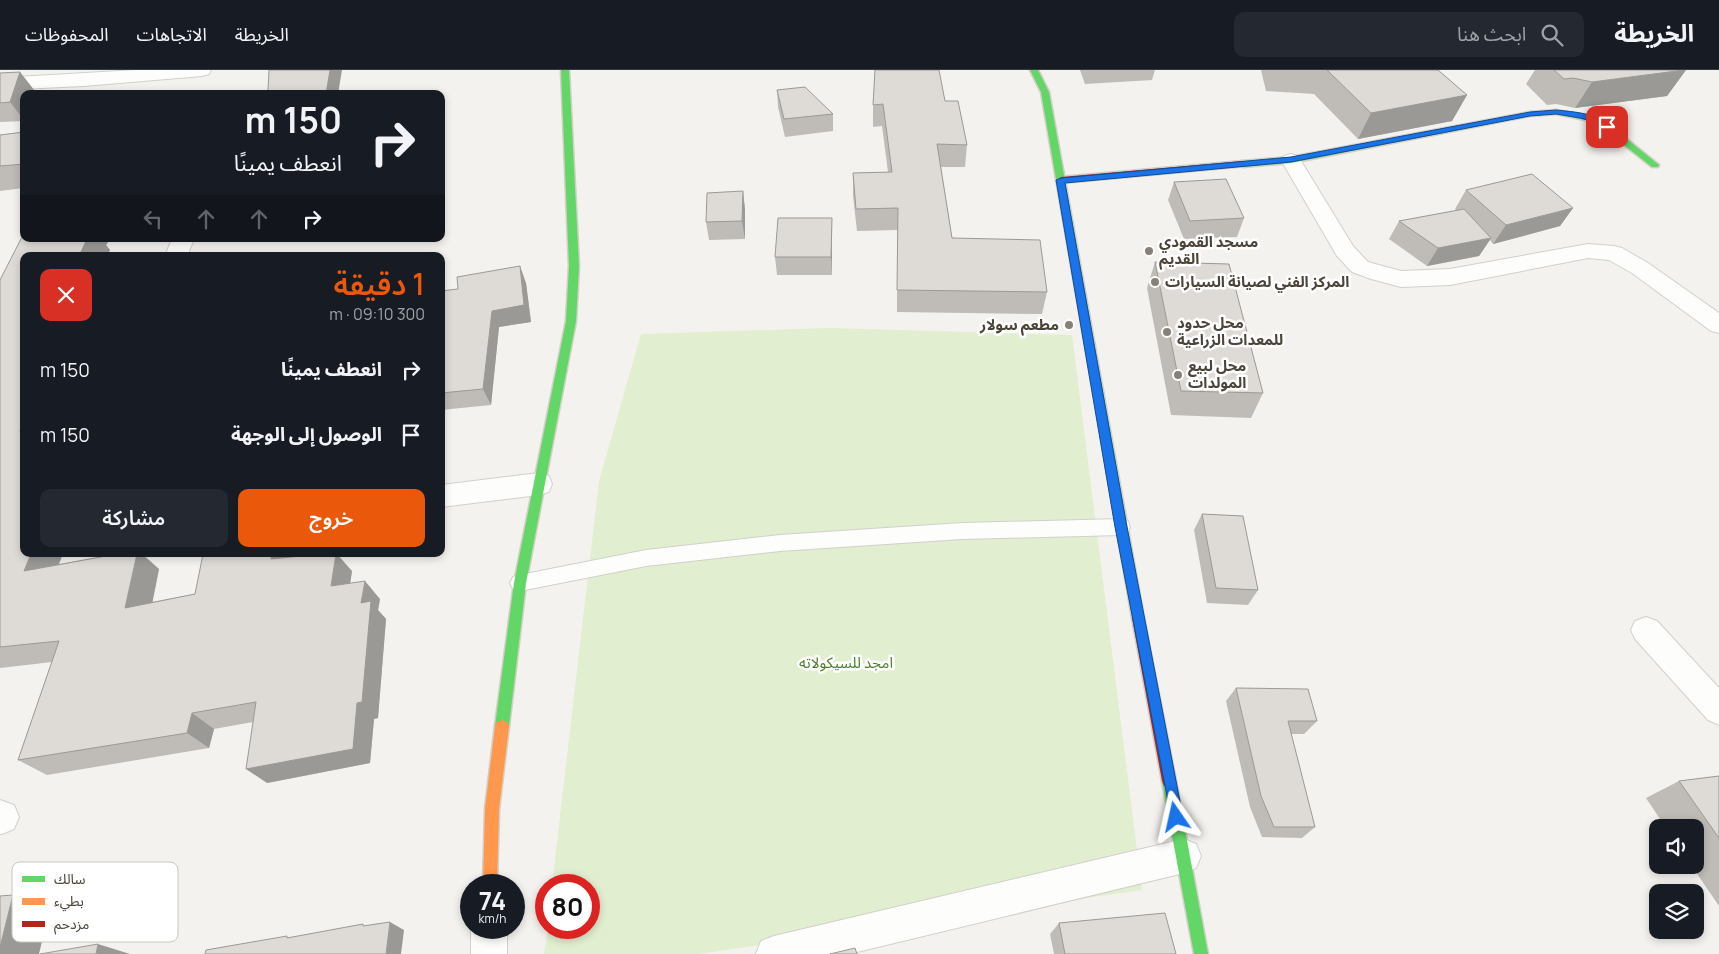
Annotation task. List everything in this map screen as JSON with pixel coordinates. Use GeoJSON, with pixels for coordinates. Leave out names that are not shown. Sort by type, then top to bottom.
{"type":"FeatureCollection","features":[{"type":"Feature","properties":{"kind":"main road"},"geometry":{"type":"LineString","coordinates":[[490,874],[492,809],[520,583],[571,321],[574,266],[565,70]]}},
{"type":"Feature","properties":{"kind":"main road"},"geometry":{"type":"LineString","coordinates":[[1034,70],[1045,92],[1121,527],[1201,954]]}},
{"type":"Feature","properties":{"kind":"main road"},"geometry":{"type":"LineString","coordinates":[[1045,92],[1048,70]]}},
{"type":"Feature","properties":{"kind":"main road"},"geometry":{"type":"LineString","coordinates":[[1061,180],[1291,160],[1530,114],[1556,112],[1598,120],[1656,165]]}},
{"type":"Feature","properties":{"kind":"street"},"geometry":{"type":"LineString","coordinates":[[0,84],[84,80],[202,70]]}},
{"type":"Feature","properties":{"kind":"street"},"geometry":{"type":"LineString","coordinates":[[1291,160],[1345,251],[1360,266],[1379,274],[1401,279],[1450,277],[1588,251],[1614,253],[1640,268],[1719,325]]}},
{"type":"Feature","properties":{"kind":"street"},"geometry":{"type":"LineString","coordinates":[[445,496],[538,484]]}},
{"type":"Feature","properties":{"kind":"street"},"geometry":{"type":"LineString","coordinates":[[1646,630],[1719,710]]}},
{"type":"Feature","properties":{"kind":"street"},"geometry":{"type":"LineString","coordinates":[[774,954],[1184,856]]}},
{"type":"Feature","properties":{"kind":"street"},"geometry":{"type":"LineString","coordinates":[[489,954],[490,939]]}},
{"type":"Feature","properties":{"kind":"lane"},"geometry":{"type":"LineString","coordinates":[[520,583],[646,558],[780,543],[962,531],[1121,527]]}},
{"type":"Feature","properties":{"kind":"green space","name":"امجد للسيكولاته"},"geometry":{"type":"Polygon","coordinates":[[[829,328],[1072,335],[1142,890],[698,954],[544,954],[546,939],[600,939],[600,874],[553,874],[599,481],[641,334],[829,328]]]}},
{"type":"Feature","properties":{"kind":"building"},"geometry":{"type":"Polygon","coordinates":[[[269,70],[330,70],[327,90],[268,90],[269,70]]]}},
{"type":"Feature","properties":{"kind":"building"},"geometry":{"type":"Polygon","coordinates":[[[875,70],[939,70],[945,101],[958,101],[967,145],[937,144],[952,238],[1040,240],[1047,292],[897,290],[898,208],[856,209],[853,173],[892,172],[883,104],[873,105],[875,70]]]}},
{"type":"Feature","properties":{"kind":"building"},"geometry":{"type":"Polygon","coordinates":[[[1327,70],[1438,70],[1467,95],[1371,113],[1327,70]]]}},
{"type":"Feature","properties":{"kind":"building"},"geometry":{"type":"Polygon","coordinates":[[[1554,70],[1684,70],[1592,82],[1573,78],[1564,79],[1554,70]]]}},
{"type":"Feature","properties":{"kind":"building"},"geometry":{"type":"Polygon","coordinates":[[[20,72],[10,102],[0,103],[0,73],[20,72]]]}},
{"type":"Feature","properties":{"kind":"building"},"geometry":{"type":"Polygon","coordinates":[[[805,87],[833,114],[784,119],[777,90],[805,87]]]}},
{"type":"Feature","properties":{"kind":"building"},"geometry":{"type":"Polygon","coordinates":[[[20,132],[20,164],[0,166],[0,135],[20,132]]]}},
{"type":"Feature","properties":{"kind":"building"},"geometry":{"type":"Polygon","coordinates":[[[1532,174],[1573,208],[1506,225],[1466,190],[1532,174]]]}},
{"type":"Feature","properties":{"kind":"building"},"geometry":{"type":"Polygon","coordinates":[[[1226,179],[1244,218],[1190,221],[1174,182],[1226,179]]]}},
{"type":"Feature","properties":{"kind":"building"},"geometry":{"type":"Polygon","coordinates":[[[743,191],[742,221],[706,222],[707,193],[743,191]]]}},
{"type":"Feature","properties":{"kind":"building"},"geometry":{"type":"Polygon","coordinates":[[[1464,209],[1491,238],[1438,248],[1399,221],[1464,209]]]}},
{"type":"Feature","properties":{"kind":"building"},"geometry":{"type":"Polygon","coordinates":[[[778,218],[832,218],[831,257],[775,257],[778,218]]]}},
{"type":"Feature","properties":{"kind":"building"},"geometry":{"type":"Polygon","coordinates":[[[20,241],[86,242],[81,252],[20,252],[20,557],[30,557],[24,571],[101,557],[136,557],[125,608],[195,594],[202,557],[271,557],[271,559],[336,557],[331,586],[365,581],[361,603],[371,601],[362,702],[357,703],[353,749],[246,769],[256,702],[192,713],[187,733],[18,760],[59,641],[0,647],[0,280],[20,241]]]}},
{"type":"Feature","properties":{"kind":"building"},"geometry":{"type":"Polygon","coordinates":[[[1155,262],[1229,264],[1263,393],[1181,391],[1155,262]]]}},
{"type":"Feature","properties":{"kind":"building"},"geometry":{"type":"Polygon","coordinates":[[[520,266],[524,305],[492,311],[483,389],[445,393],[445,291],[458,289],[457,277],[520,266]]]}},
{"type":"Feature","properties":{"kind":"building"},"geometry":{"type":"Polygon","coordinates":[[[1202,514],[1243,516],[1258,590],[1216,588],[1202,514]]]}},
{"type":"Feature","properties":{"kind":"building"},"geometry":{"type":"Polygon","coordinates":[[[1236,688],[1308,689],[1317,721],[1288,721],[1315,827],[1274,827],[1261,796],[1236,688]]]}},
{"type":"Feature","properties":{"kind":"building"},"geometry":{"type":"Polygon","coordinates":[[[1719,776],[1719,838],[1679,781],[1719,776]]]}},
{"type":"Feature","properties":{"kind":"building"},"geometry":{"type":"Polygon","coordinates":[[[12,895],[0,947],[0,896],[12,895]]]}},
{"type":"Feature","properties":{"kind":"building"},"geometry":{"type":"Polygon","coordinates":[[[1165,913],[1176,954],[1065,954],[1059,923],[1165,913]]]}},
{"type":"Feature","properties":{"kind":"building"},"geometry":{"type":"Polygon","coordinates":[[[390,922],[386,954],[205,954],[206,950],[363,924],[363,926],[390,922]]]}},
{"type":"Feature","properties":{"kind":"building"},"geometry":{"type":"Polygon","coordinates":[[[98,944],[96,954],[40,954],[98,944]]]}},
{"type":"Feature","properties":{"kind":"building"},"geometry":{"type":"Polygon","coordinates":[[[855,948],[857,954],[830,954],[855,948]]]}},
{"type":"Feature","properties":{"kind":"traffic: fast"},"geometry":{"type":"LineString","coordinates":[[502,726],[520,583],[571,321],[574,266],[565,70]]}},
{"type":"Feature","properties":{"kind":"traffic: fast"},"geometry":{"type":"LineString","coordinates":[[1034,70],[1045,92],[1138,618]]}},
{"type":"Feature","properties":{"kind":"traffic: fast"},"geometry":{"type":"LineString","coordinates":[[1243,164],[1291,160],[1530,114],[1556,112],[1598,120],[1655,165]]}},
{"type":"Feature","properties":{"kind":"traffic: fast"},"geometry":{"type":"LineString","coordinates":[[1169,781],[1201,954]]}},
{"type":"Feature","properties":{"kind":"traffic: slow"},"geometry":{"type":"LineString","coordinates":[[490,874],[492,809],[502,726]]}},
{"type":"Feature","properties":{"kind":"traffic: jam"},"geometry":{"type":"LineString","coordinates":[[1061,180],[1243,164]]}},
{"type":"Feature","properties":{"kind":"traffic: jam"},"geometry":{"type":"LineString","coordinates":[[1138,618],[1169,781]]}},
{"type":"Feature","properties":{"kind":"place","name":"مسجد القمودي القديم"},"geometry":{"type":"Point","coordinates":[1149,251]}},
{"type":"Feature","properties":{"kind":"place","name":"المركز الفني لصيانة السيارات"},"geometry":{"type":"Point","coordinates":[1155,282]}},
{"type":"Feature","properties":{"kind":"place","name":"مطعم سولار"},"geometry":{"type":"Point","coordinates":[1069,325]}},
{"type":"Feature","properties":{"kind":"place","name":"محل حدود للمعدات الزراعية"},"geometry":{"type":"Point","coordinates":[1167,332]}},
{"type":"Feature","properties":{"kind":"place","name":"محل لبيع المولدات"},"geometry":{"type":"Point","coordinates":[1178,375]}},
{"type":"Feature","properties":{"kind":"route"},"geometry":{"type":"LineString","coordinates":[[1176,817],[1121,527],[1061,180],[1291,160],[1530,114],[1556,112],[1580,115],[1598,120],[1607,127]]}}]}
